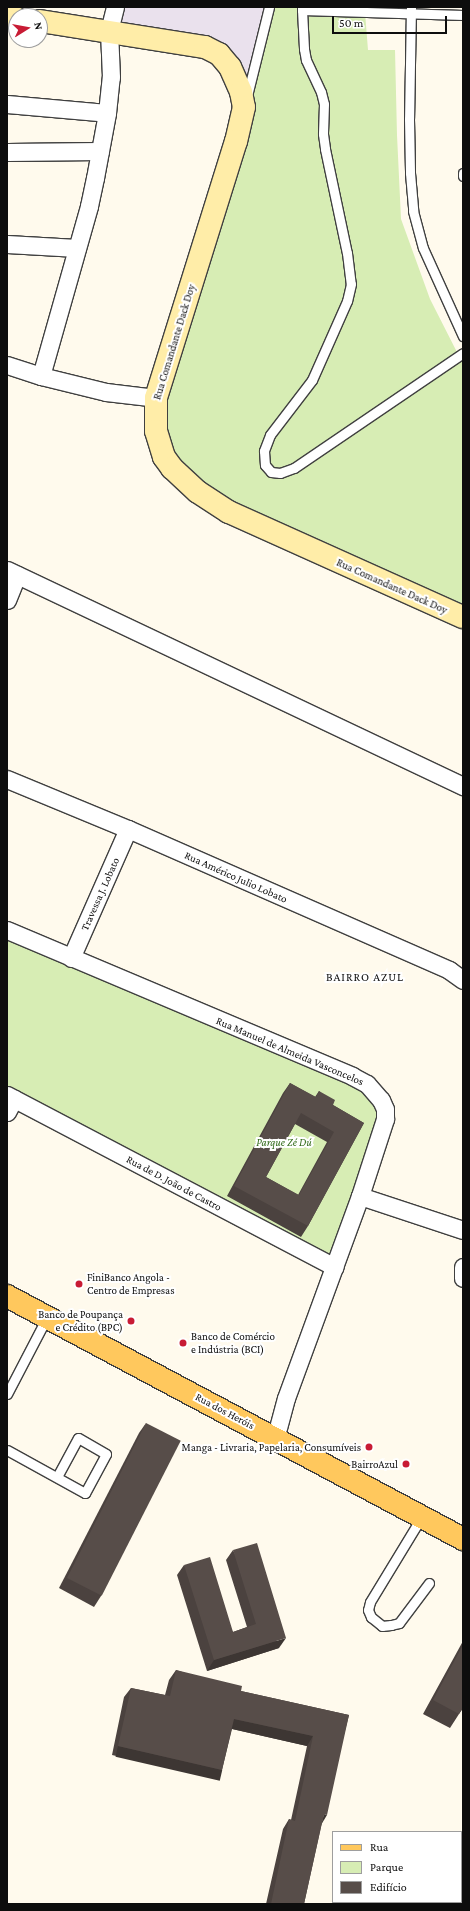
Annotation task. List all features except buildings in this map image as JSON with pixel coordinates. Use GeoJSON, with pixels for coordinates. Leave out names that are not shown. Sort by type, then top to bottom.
{"type":"FeatureCollection","features":[{"type":"Feature","properties":{"kind":"main road","name":"Rua dos Heróis"},"geometry":{"type":"LineString","coordinates":[[7,1284],[278,1428],[463,1524]]}},
{"type":"Feature","properties":{"kind":"main road","name":"Rua dos Heróis"},"geometry":{"type":"LineString","coordinates":[[7,1296],[336,1470],[421,1518],[463,1539]]}},
{"type":"Feature","properties":{"kind":"street"},"geometry":{"type":"LineString","coordinates":[[41,376],[89,206],[107,113],[111,77],[109,30],[115,7]]}},
{"type":"Feature","properties":{"kind":"street"},"geometry":{"type":"LineString","coordinates":[[48,22],[109,30],[205,47],[219,54],[230,67],[237,80],[244,107]]}},
{"type":"Feature","properties":{"kind":"street"},"geometry":{"type":"LineString","coordinates":[[7,104],[107,113]]}},
{"type":"Feature","properties":{"kind":"street","name":"Rua Comandante Dack Doy"},"geometry":{"type":"LineString","coordinates":[[244,107],[236,141],[156,398],[156,431],[164,457],[180,477],[207,498],[229,512],[463,618]]}},
{"type":"Feature","properties":{"kind":"street"},"geometry":{"type":"LineString","coordinates":[[7,152],[100,151]]}},
{"type":"Feature","properties":{"kind":"street"},"geometry":{"type":"LineString","coordinates":[[7,244],[77,248]]}},
{"type":"Feature","properties":{"kind":"street"},"geometry":{"type":"LineString","coordinates":[[7,365],[41,376],[106,392],[156,398]]}},
{"type":"Feature","properties":{"kind":"street"},"geometry":{"type":"LineString","coordinates":[[7,600],[12,572],[463,786]]}},
{"type":"Feature","properties":{"kind":"street","name":"Rua Américo Julio Lobato"},"geometry":{"type":"LineString","coordinates":[[7,779],[128,830],[448,970],[463,980]]}},
{"type":"Feature","properties":{"kind":"street","name":"Travessa J. Lobato"},"geometry":{"type":"LineString","coordinates":[[71,958],[128,830]]}},
{"type":"Feature","properties":{"kind":"street","name":"Rua Manuel de Almeida Vasconcelos"},"geometry":{"type":"LineString","coordinates":[[7,930],[367,1084],[381,1100],[385,1109],[385,1119],[335,1267],[286,1398],[278,1428]]}},
{"type":"Feature","properties":{"kind":"street","name":"Rua de D. João de Castro"},"geometry":{"type":"LineString","coordinates":[[9,1102],[335,1267]]}},
{"type":"Feature","properties":{"kind":"street"},"geometry":{"type":"LineString","coordinates":[[360,1196],[463,1230]]}},
{"type":"Feature","properties":{"kind":"street"},"geometry":{"type":"LineString","coordinates":[[463,1267],[463,1278]]}},
{"type":"Feature","properties":{"kind":"lane"},"geometry":{"type":"LineString","coordinates":[[244,107],[269,7]]}},
{"type":"Feature","properties":{"kind":"lane"},"geometry":{"type":"LineString","coordinates":[[463,14],[411,10],[302,8],[304,49],[306,60],[321,92],[324,104],[324,142],[347,253],[351,284],[347,301],[312,380],[270,435],[264,450],[265,464],[271,472],[280,473],[294,468],[463,353]]}},
{"type":"Feature","properties":{"kind":"lane"},"geometry":{"type":"LineString","coordinates":[[411,10],[410,142],[413,210],[423,248],[463,336]]}},
{"type":"Feature","properties":{"kind":"lane"},"geometry":{"type":"LineString","coordinates":[[7,1394],[47,1317]]}},
{"type":"Feature","properties":{"kind":"lane"},"geometry":{"type":"LineString","coordinates":[[7,1450],[85,1493],[106,1454],[78,1438],[57,1477]]}},
{"type":"Feature","properties":{"kind":"lane"},"geometry":{"type":"LineString","coordinates":[[421,1518],[370,1602],[368,1610],[371,1617],[382,1626],[391,1626],[399,1623],[429,1584]]}},
{"type":"Feature","properties":{"kind":"shaded area"},"geometry":{"type":"Polygon","coordinates":[[[115,7],[270,7],[244,107],[230,67],[111,24],[115,7]]]}},
{"type":"Feature","properties":{"kind":"green space"},"geometry":{"type":"Polygon","coordinates":[[[270,7],[302,7],[365,12],[368,50],[395,50],[401,219],[430,299],[463,364],[463,617],[198,492],[156,431],[270,7]]]}},
{"type":"Feature","properties":{"kind":"green space","name":"Parque Zé Dú"},"geometry":{"type":"Polygon","coordinates":[[[7,930],[352,1076],[385,1109],[335,1267],[7,1095],[7,930]]]}},
{"type":"Feature","properties":{"kind":"place","name":"FiniBanco Angola - Centro de Empresas"},"geometry":{"type":"Point","coordinates":[79,1284]}},
{"type":"Feature","properties":{"kind":"place","name":"Banco de Poupança e Crédito (BPC)"},"geometry":{"type":"Point","coordinates":[131,1321]}},
{"type":"Feature","properties":{"kind":"place","name":"Banco de Comércio e Indústria (BCI)"},"geometry":{"type":"Point","coordinates":[183,1343]}},
{"type":"Feature","properties":{"kind":"place","name":"Manga - Livraria, Papelaria, Consumíveis"},"geometry":{"type":"Point","coordinates":[369,1447]}},
{"type":"Feature","properties":{"kind":"place","name":"BairroAzul"},"geometry":{"type":"Point","coordinates":[406,1464]}},
{"type":"Feature","properties":{"kind":"district","name":"BAIRRO AZUL"},"geometry":{"type":"Point","coordinates":[365,978]}}]}
